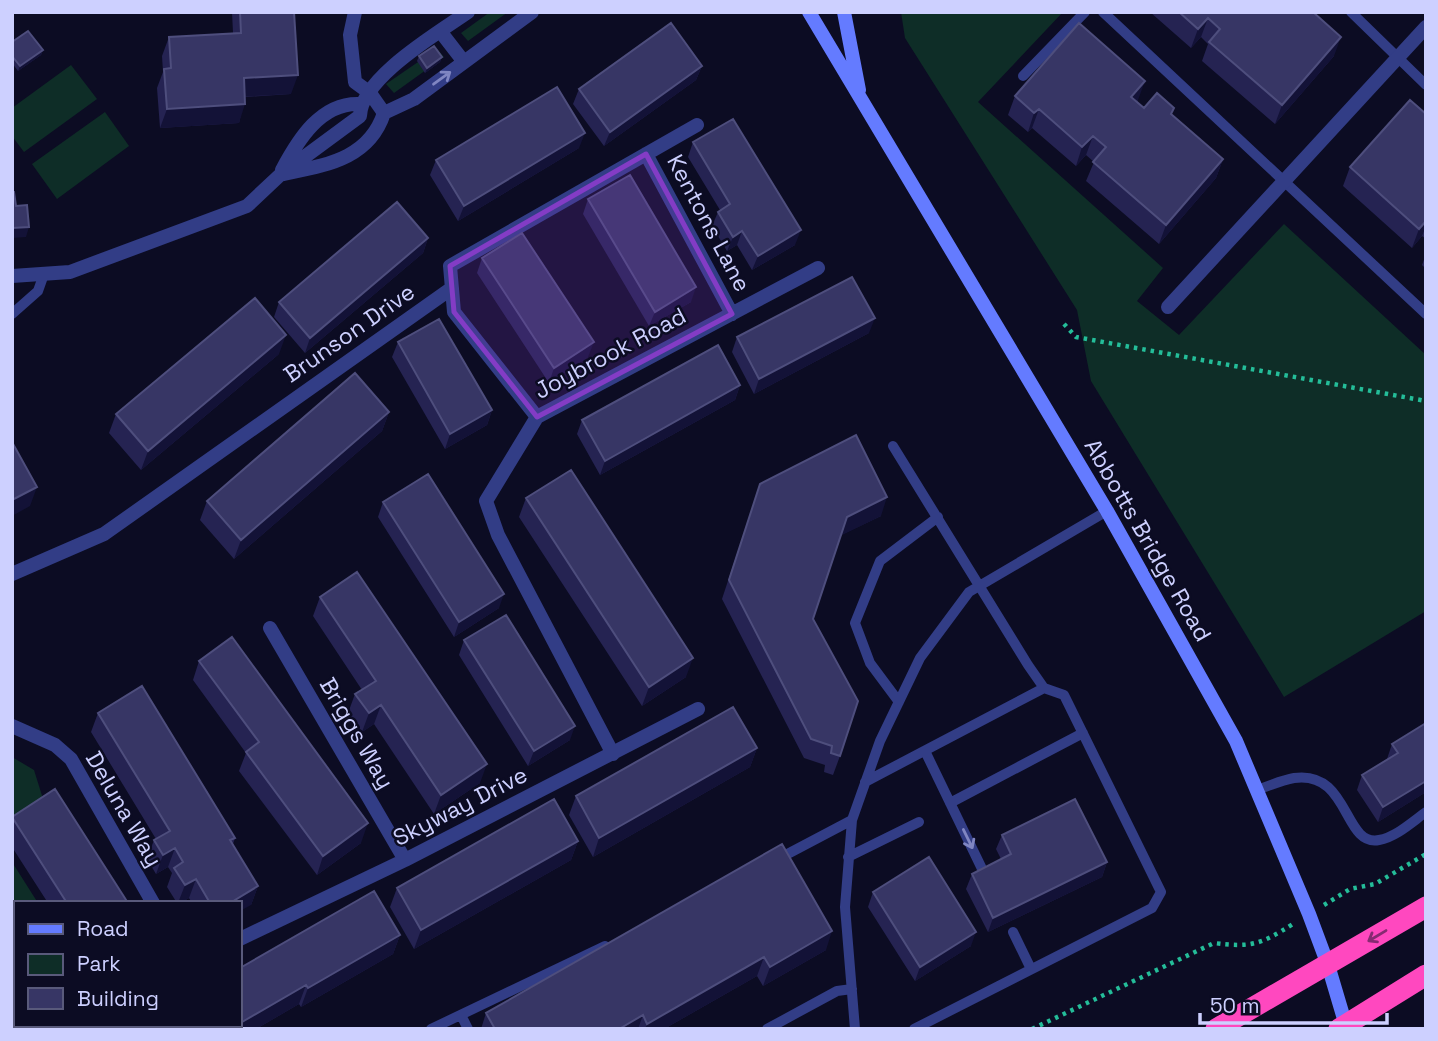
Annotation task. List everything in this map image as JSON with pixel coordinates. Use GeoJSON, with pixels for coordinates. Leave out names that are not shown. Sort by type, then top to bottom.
{"type":"FeatureCollection","features":[{"type":"Feature","properties":{"kind":"highway"},"geometry":{"type":"LineString","coordinates":[[1216,1029],[1426,907]]}},
{"type":"Feature","properties":{"kind":"highway"},"geometry":{"type":"LineString","coordinates":[[1344,1028],[1426,975]]}},
{"type":"Feature","properties":{"kind":"main road","name":"Abbotts Bridge Road"},"geometry":{"type":"LineString","coordinates":[[809,12],[1107,511],[1236,741],[1309,914],[1328,965],[1344,1028]]}},
{"type":"Feature","properties":{"kind":"main road","name":"Abbotts Bridge Road"},"geometry":{"type":"LineString","coordinates":[[844,12],[860,99]]}},
{"type":"Feature","properties":{"kind":"street"},"geometry":{"type":"LineString","coordinates":[[355,12],[350,35],[355,82],[365,98],[384,113]]}},
{"type":"Feature","properties":{"kind":"street"},"geometry":{"type":"LineString","coordinates":[[12,276],[70,272],[247,206],[279,175],[360,116],[365,98],[391,66],[468,12]]}},
{"type":"Feature","properties":{"kind":"street"},"geometry":{"type":"LineString","coordinates":[[279,175],[339,162],[378,131],[384,113],[414,99],[532,12]]}},
{"type":"Feature","properties":{"kind":"street"},"geometry":{"type":"LineString","coordinates":[[1168,307],[1426,27]]}},
{"type":"Feature","properties":{"kind":"street"},"geometry":{"type":"LineString","coordinates":[[440,31],[464,62]]}},
{"type":"Feature","properties":{"kind":"street"},"geometry":{"type":"LineString","coordinates":[[279,175],[303,132],[348,103],[365,98]]}},
{"type":"Feature","properties":{"kind":"street"},"geometry":{"type":"LineString","coordinates":[[537,417],[454,312],[450,266],[697,125]]}},
{"type":"Feature","properties":{"kind":"street","name":"Kentons Lane"},"geometry":{"type":"LineString","coordinates":[[646,154],[732,314]]}},
{"type":"Feature","properties":{"kind":"street","name":"Joybrook Road"},"geometry":{"type":"LineString","coordinates":[[613,754],[498,535],[486,501],[537,417],[818,268]]}},
{"type":"Feature","properties":{"kind":"street","name":"Brunson Drive"},"geometry":{"type":"LineString","coordinates":[[12,573],[104,534],[452,288]]}},
{"type":"Feature","properties":{"kind":"street","name":"Briggs Way"},"geometry":{"type":"LineString","coordinates":[[270,628],[405,860]]}},
{"type":"Feature","properties":{"kind":"street","name":"Skyway Drive"},"geometry":{"type":"LineString","coordinates":[[242,938],[405,860],[698,709]]}},
{"type":"Feature","properties":{"kind":"street","name":"Deluna Way"},"geometry":{"type":"LineString","coordinates":[[12,726],[55,745],[71,760],[152,901]]}},
{"type":"Feature","properties":{"kind":"lane"},"geometry":{"type":"LineString","coordinates":[[1023,76],[1085,12]]}},
{"type":"Feature","properties":{"kind":"lane"},"geometry":{"type":"LineString","coordinates":[[1102,12],[1426,314]]}},
{"type":"Feature","properties":{"kind":"lane"},"geometry":{"type":"LineString","coordinates":[[1351,12],[1426,85]]}},
{"type":"Feature","properties":{"kind":"lane"},"geometry":{"type":"LineString","coordinates":[[12,314],[29,302],[38,291],[44,274]]}},
{"type":"Feature","properties":{"kind":"lane"},"geometry":{"type":"LineString","coordinates":[[893,446],[1044,688],[1064,695],[1161,892],[1152,908],[914,1029]]}},
{"type":"Feature","properties":{"kind":"lane"},"geometry":{"type":"LineString","coordinates":[[855,1029],[845,907],[852,820],[865,782],[920,658],[968,592],[1107,511]]}},
{"type":"Feature","properties":{"kind":"lane"},"geometry":{"type":"LineString","coordinates":[[899,702],[870,663],[855,623],[880,561],[938,517]]}},
{"type":"Feature","properties":{"kind":"lane"},"geometry":{"type":"LineString","coordinates":[[865,782],[1044,688]]}},
{"type":"Feature","properties":{"kind":"lane"},"geometry":{"type":"LineString","coordinates":[[950,803],[1083,733]]}},
{"type":"Feature","properties":{"kind":"lane"},"geometry":{"type":"LineString","coordinates":[[925,751],[985,875]]}},
{"type":"Feature","properties":{"kind":"lane"},"geometry":{"type":"LineString","coordinates":[[1257,790],[1294,778],[1313,779],[1328,784],[1342,801],[1355,829],[1363,838],[1376,841],[1391,836],[1426,812]]}},
{"type":"Feature","properties":{"kind":"lane"},"geometry":{"type":"LineString","coordinates":[[768,864],[852,820]]}},
{"type":"Feature","properties":{"kind":"lane"},"geometry":{"type":"LineString","coordinates":[[848,857],[919,822]]}},
{"type":"Feature","properties":{"kind":"lane"},"geometry":{"type":"LineString","coordinates":[[1013,932],[1031,969]]}},
{"type":"Feature","properties":{"kind":"lane"},"geometry":{"type":"LineString","coordinates":[[431,1029],[617,940]]}},
{"type":"Feature","properties":{"kind":"lane"},"geometry":{"type":"LineString","coordinates":[[767,1029],[837,991],[852,989]]}},
{"type":"Feature","properties":{"kind":"lane"},"geometry":{"type":"LineString","coordinates":[[461,1015],[468,1029]]}},
{"type":"Feature","properties":{"kind":"path"},"geometry":{"type":"LineString","coordinates":[[1064,324],[1076,337],[1426,401]]}},
{"type":"Feature","properties":{"kind":"path"},"geometry":{"type":"LineString","coordinates":[[1032,1029],[1214,943],[1245,947],[1262,943],[1350,889],[1375,884],[1426,854]]}},
{"type":"Feature","properties":{"kind":"highlighted area"},"geometry":{"type":"Polygon","coordinates":[[[646,154],[732,314],[537,417],[454,312],[450,266],[646,154]]]}},
{"type":"Feature","properties":{"kind":"green space"},"geometry":{"type":"Polygon","coordinates":[[[490,12],[508,12],[468,41],[461,33],[490,12]]]}},
{"type":"Feature","properties":{"kind":"green space"},"geometry":{"type":"Polygon","coordinates":[[[901,12],[1063,12],[978,102],[1163,268],[1137,301],[1179,335],[1284,224],[1426,355],[1426,611],[1284,697],[1091,381],[1077,310],[905,38],[901,12]]]}},
{"type":"Feature","properties":{"kind":"green space"},"geometry":{"type":"Polygon","coordinates":[[[437,49],[444,57],[394,93],[386,84],[437,49]]]}},
{"type":"Feature","properties":{"kind":"green space"},"geometry":{"type":"Polygon","coordinates":[[[71,65],[97,99],[24,152],[12,136],[12,108],[71,65]]]}},
{"type":"Feature","properties":{"kind":"green space"},"geometry":{"type":"Polygon","coordinates":[[[105,112],[129,146],[57,199],[32,164],[105,112]]]}},
{"type":"Feature","properties":{"kind":"green space"},"geometry":{"type":"Polygon","coordinates":[[[12,757],[34,770],[44,802],[12,824],[12,757]]]}},
{"type":"Feature","properties":{"kind":"green space"},"geometry":{"type":"Polygon","coordinates":[[[12,862],[37,901],[14,901],[12,1017],[12,862]]]}},
{"type":"Feature","properties":{"kind":"building"},"geometry":{"type":"Polygon","coordinates":[[[240,12],[294,12],[298,75],[244,78],[245,104],[167,109],[164,69],[171,68],[169,37],[241,33],[240,12]]]}},
{"type":"Feature","properties":{"kind":"building"},"geometry":{"type":"Polygon","coordinates":[[[1179,12],[1313,12],[1341,37],[1282,105],[1209,42],[1220,29],[1208,18],[1198,29],[1179,12]]]}},
{"type":"Feature","properties":{"kind":"building"},"geometry":{"type":"Polygon","coordinates":[[[671,23],[702,66],[610,132],[579,89],[671,23]]]}},
{"type":"Feature","properties":{"kind":"building"},"geometry":{"type":"Polygon","coordinates":[[[1079,23],[1145,81],[1131,97],[1144,108],[1157,93],[1174,108],[1171,114],[1223,159],[1166,225],[1093,162],[1106,147],[1093,136],[1082,147],[1039,109],[1034,113],[1015,96],[1079,23]]]}},
{"type":"Feature","properties":{"kind":"building"},"geometry":{"type":"Polygon","coordinates":[[[28,31],[43,50],[20,66],[12,56],[12,42],[28,31]]]}},
{"type":"Feature","properties":{"kind":"building"},"geometry":{"type":"Polygon","coordinates":[[[434,46],[442,57],[427,68],[419,56],[434,46]]]}},
{"type":"Feature","properties":{"kind":"building"},"geometry":{"type":"Polygon","coordinates":[[[557,87],[585,133],[464,206],[436,160],[557,87]]]}},
{"type":"Feature","properties":{"kind":"building"},"geometry":{"type":"Polygon","coordinates":[[[1410,100],[1426,114],[1426,221],[1419,229],[1350,167],[1410,100]]]}},
{"type":"Feature","properties":{"kind":"building"},"geometry":{"type":"Polygon","coordinates":[[[733,119],[801,230],[758,256],[742,231],[733,237],[718,212],[730,204],[693,142],[733,119]]]}},
{"type":"Feature","properties":{"kind":"building"},"geometry":{"type":"Polygon","coordinates":[[[630,175],[696,287],[655,312],[588,199],[630,175]]]}},
{"type":"Feature","properties":{"kind":"building"},"geometry":{"type":"Polygon","coordinates":[[[12,192],[16,206],[27,205],[29,227],[12,228],[12,192]]]}},
{"type":"Feature","properties":{"kind":"building"},"geometry":{"type":"Polygon","coordinates":[[[397,202],[428,238],[310,338],[279,302],[397,202]]]}},
{"type":"Feature","properties":{"kind":"building"},"geometry":{"type":"Polygon","coordinates":[[[522,233],[594,342],[554,368],[482,258],[522,233]]]}},
{"type":"Feature","properties":{"kind":"building"},"geometry":{"type":"Polygon","coordinates":[[[852,277],[875,318],[759,379],[737,337],[852,277]]]}},
{"type":"Feature","properties":{"kind":"building"},"geometry":{"type":"Polygon","coordinates":[[[255,298],[286,335],[148,451],[116,414],[255,298]]]}},
{"type":"Feature","properties":{"kind":"building"},"geometry":{"type":"Polygon","coordinates":[[[439,319],[492,410],[450,434],[398,342],[439,319]]]}},
{"type":"Feature","properties":{"kind":"building"},"geometry":{"type":"Polygon","coordinates":[[[718,345],[740,385],[605,461],[582,420],[718,345]]]}},
{"type":"Feature","properties":{"kind":"building"},"geometry":{"type":"Polygon","coordinates":[[[355,373],[389,412],[241,540],[207,501],[355,373]]]}},
{"type":"Feature","properties":{"kind":"building"},"geometry":{"type":"Polygon","coordinates":[[[856,435],[887,497],[847,517],[813,619],[858,701],[840,756],[831,753],[832,746],[811,739],[729,580],[760,484],[856,435]]]}},
{"type":"Feature","properties":{"kind":"building"},"geometry":{"type":"Polygon","coordinates":[[[12,442],[37,487],[12,500],[12,442]]]}},
{"type":"Feature","properties":{"kind":"building"},"geometry":{"type":"Polygon","coordinates":[[[571,470],[693,658],[649,687],[526,498],[571,470]]]}},
{"type":"Feature","properties":{"kind":"building"},"geometry":{"type":"Polygon","coordinates":[[[428,474],[504,594],[459,622],[383,502],[428,474]]]}},
{"type":"Feature","properties":{"kind":"building"},"geometry":{"type":"Polygon","coordinates":[[[357,572],[487,764],[441,795],[381,705],[369,713],[355,694],[376,681],[320,597],[357,572]]]}},
{"type":"Feature","properties":{"kind":"building"},"geometry":{"type":"Polygon","coordinates":[[[506,615],[575,726],[534,751],[464,640],[506,615]]]}},
{"type":"Feature","properties":{"kind":"building"},"geometry":{"type":"Polygon","coordinates":[[[232,637],[368,823],[323,856],[246,752],[259,742],[199,661],[232,637]]]}},
{"type":"Feature","properties":{"kind":"building"},"geometry":{"type":"Polygon","coordinates":[[[142,686],[235,838],[230,840],[258,886],[233,901],[209,901],[196,879],[185,885],[174,868],[183,862],[175,848],[163,855],[154,840],[170,831],[98,713],[142,686]]]}},
{"type":"Feature","properties":{"kind":"building"},"geometry":{"type":"Polygon","coordinates":[[[733,707],[757,748],[599,838],[576,796],[733,707]]]}},
{"type":"Feature","properties":{"kind":"building"},"geometry":{"type":"Polygon","coordinates":[[[1426,723],[1426,781],[1383,807],[1362,775],[1398,753],[1392,744],[1426,723]]]}},
{"type":"Feature","properties":{"kind":"building"},"geometry":{"type":"Polygon","coordinates":[[[55,789],[127,901],[66,901],[12,817],[55,789]]]}},
{"type":"Feature","properties":{"kind":"building"},"geometry":{"type":"Polygon","coordinates":[[[554,799],[578,841],[421,930],[397,888],[554,799]]]}},
{"type":"Feature","properties":{"kind":"building"},"geometry":{"type":"Polygon","coordinates":[[[1075,799],[1107,862],[993,918],[972,874],[1011,854],[1002,835],[1075,799]]]}},
{"type":"Feature","properties":{"kind":"building"},"geometry":{"type":"Polygon","coordinates":[[[782,844],[832,931],[770,967],[764,957],[647,1024],[643,1015],[619,1029],[495,1029],[486,1013],[782,844]]]}},
{"type":"Feature","properties":{"kind":"building"},"geometry":{"type":"Polygon","coordinates":[[[929,857],[976,932],[920,967],[873,892],[929,857]]]}},
{"type":"Feature","properties":{"kind":"building"},"geometry":{"type":"Polygon","coordinates":[[[374,891],[400,935],[242,1022],[242,967],[374,891]]]}},
{"type":"Feature","properties":{"kind":"building"},"geometry":{"type":"Polygon","coordinates":[[[106,1027],[107,1029],[45,1029],[106,1027]]]}}]}
